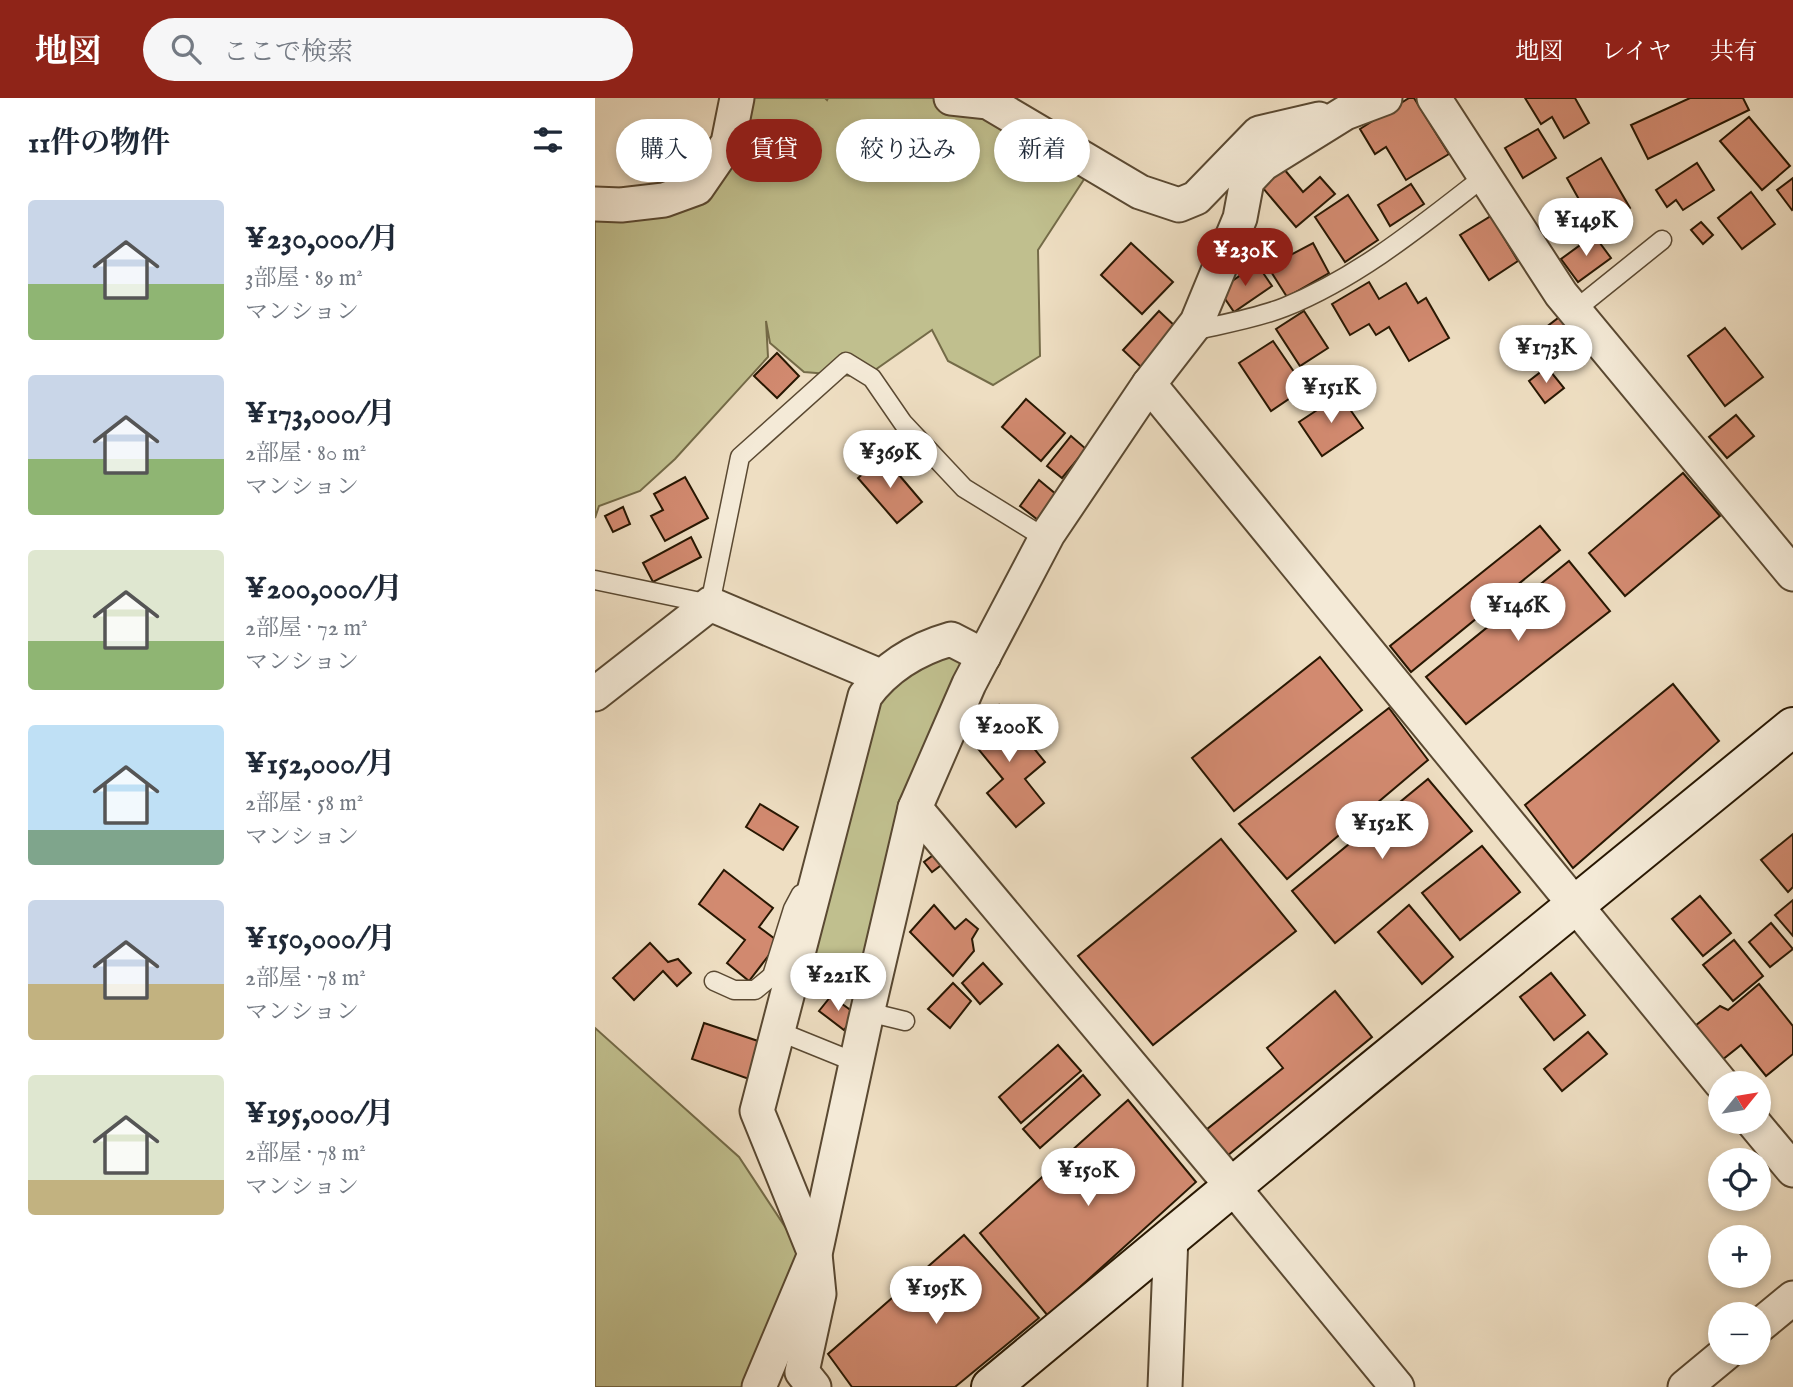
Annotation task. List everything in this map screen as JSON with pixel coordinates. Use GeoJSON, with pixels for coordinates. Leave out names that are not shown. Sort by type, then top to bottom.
{"type":"FeatureCollection","features":[{"type":"Feature","properties":{"kind":"street"},"geometry":{"type":"LineString","coordinates":[[595,204],[621,205],[664,200],[697,188],[728,143],[737,98]]}},
{"type":"Feature","properties":{"kind":"street"},"geometry":{"type":"LineString","coordinates":[[951,98],[988,102],[1140,192],[1179,205],[1196,198],[1259,133],[1345,113],[1385,98]]}},
{"type":"Feature","properties":{"kind":"street"},"geometry":{"type":"LineString","coordinates":[[1434,98],[1561,294],[1793,574]]}},
{"type":"Feature","properties":{"kind":"street"},"geometry":{"type":"LineString","coordinates":[[759,1387],[815,1254],[867,1012],[915,808],[969,684],[1045,538],[1149,384],[1198,322],[1240,218],[1247,181],[1263,164],[1345,113]]}},
{"type":"Feature","properties":{"kind":"street"},"geometry":{"type":"LineString","coordinates":[[1149,384],[1711,1071]]}},
{"type":"Feature","properties":{"kind":"street"},"geometry":{"type":"LineString","coordinates":[[595,694],[710,604],[880,676]]}},
{"type":"Feature","properties":{"kind":"street"},"geometry":{"type":"LineString","coordinates":[[814,1387],[802,1372],[819,1294],[815,1254],[757,1111],[865,696],[880,676],[922,648],[951,639],[984,656]]}},
{"type":"Feature","properties":{"kind":"street"},"geometry":{"type":"LineString","coordinates":[[991,1387],[1171,1236],[1793,727]]}},
{"type":"Feature","properties":{"kind":"street"},"geometry":{"type":"LineString","coordinates":[[915,808],[1397,1387]]}},
{"type":"Feature","properties":{"kind":"street"},"geometry":{"type":"LineString","coordinates":[[1763,1134],[1793,1170]]}},
{"type":"Feature","properties":{"kind":"street"},"geometry":{"type":"LineString","coordinates":[[1165,1387],[1171,1236]]}},
{"type":"Feature","properties":{"kind":"street"},"geometry":{"type":"LineString","coordinates":[[1771,1316],[1793,1298]]}},
{"type":"Feature","properties":{"kind":"street"},"geometry":{"type":"LineString","coordinates":[[1685,1387],[1712,1365]]}},
{"type":"Feature","properties":{"kind":"lane"},"geometry":{"type":"LineString","coordinates":[[1190,331],[1283,307],[1331,284],[1392,248],[1485,176]]}},
{"type":"Feature","properties":{"kind":"lane"},"geometry":{"type":"LineString","coordinates":[[1575,310],[1662,240]]}},
{"type":"Feature","properties":{"kind":"lane"},"geometry":{"type":"LineString","coordinates":[[595,579],[710,604],[740,457],[846,362],[872,378],[903,423],[964,488],[1045,538]]}},
{"type":"Feature","properties":{"kind":"lane"},"geometry":{"type":"LineString","coordinates":[[714,981],[734,990],[755,990],[772,976],[793,909],[826,848]]}},
{"type":"Feature","properties":{"kind":"lane"},"geometry":{"type":"LineString","coordinates":[[867,1012],[905,1021]]}},
{"type":"Feature","properties":{"kind":"lane"},"geometry":{"type":"LineString","coordinates":[[778,1031],[857,1063]]}},
{"type":"Feature","properties":{"kind":"shaded area"},"geometry":{"type":"Polygon","coordinates":[[[737,98],[938,98],[994,122],[994,182],[1082,182],[1038,250],[1040,356],[993,385],[948,361],[932,330],[865,377],[804,372],[770,343],[766,321],[768,357],[675,459],[640,491],[599,506],[595,518],[595,210],[701,182],[712,182],[712,156],[726,124],[726,182],[822,182],[822,119],[728,119],[737,98]]]}},
{"type":"Feature","properties":{"kind":"shaded area"},"geometry":{"type":"Polygon","coordinates":[[[913,654],[982,660],[871,997],[803,967],[862,707],[913,654]]]}},
{"type":"Feature","properties":{"kind":"shaded area"},"geometry":{"type":"Polygon","coordinates":[[[595,1028],[739,1157],[801,1251],[742,1387],[595,1387],[595,1028]]]}},
{"type":"Feature","properties":{"kind":"building"},"geometry":{"type":"Polygon","coordinates":[[[1409,98],[1414,98],[1449,154],[1406,180],[1386,147],[1375,154],[1360,129],[1409,98]]]}},
{"type":"Feature","properties":{"kind":"building"},"geometry":{"type":"Polygon","coordinates":[[[1525,98],[1575,98],[1589,123],[1564,138],[1552,117],[1541,124],[1525,98]]]}},
{"type":"Feature","properties":{"kind":"building"},"geometry":{"type":"Polygon","coordinates":[[[1690,98],[1743,98],[1749,110],[1648,159],[1631,125],[1690,98]]]}},
{"type":"Feature","properties":{"kind":"building"},"geometry":{"type":"Polygon","coordinates":[[[1749,117],[1790,166],[1762,190],[1720,141],[1749,117]]]}},
{"type":"Feature","properties":{"kind":"building"},"geometry":{"type":"Polygon","coordinates":[[[1538,129],[1556,158],[1523,178],[1505,148],[1538,129]]]}},
{"type":"Feature","properties":{"kind":"building"},"geometry":{"type":"Polygon","coordinates":[[[1601,158],[1630,208],[1595,228],[1567,178],[1601,158]]]}},
{"type":"Feature","properties":{"kind":"building"},"geometry":{"type":"Polygon","coordinates":[[[1697,163],[1714,190],[1683,210],[1676,200],[1667,207],[1656,190],[1697,163]]]}},
{"type":"Feature","properties":{"kind":"building"},"geometry":{"type":"Polygon","coordinates":[[[1284,169],[1303,192],[1320,177],[1335,194],[1296,227],[1262,187],[1284,169]]]}},
{"type":"Feature","properties":{"kind":"building"},"geometry":{"type":"Polygon","coordinates":[[[1793,178],[1793,209],[1792,210],[1777,190],[1793,178]]]}},
{"type":"Feature","properties":{"kind":"building"},"geometry":{"type":"Polygon","coordinates":[[[1411,184],[1424,204],[1390,226],[1378,205],[1411,184]]]}},
{"type":"Feature","properties":{"kind":"building"},"geometry":{"type":"Polygon","coordinates":[[[1751,192],[1775,224],[1742,249],[1718,218],[1751,192]]]}},
{"type":"Feature","properties":{"kind":"building"},"geometry":{"type":"Polygon","coordinates":[[[1348,195],[1378,240],[1345,262],[1315,217],[1348,195]]]}},
{"type":"Feature","properties":{"kind":"building"},"geometry":{"type":"Polygon","coordinates":[[[1491,216],[1518,261],[1489,280],[1460,235],[1491,216]]]}},
{"type":"Feature","properties":{"kind":"building"},"geometry":{"type":"Polygon","coordinates":[[[1701,222],[1713,235],[1703,244],[1691,230],[1701,222]]]}},
{"type":"Feature","properties":{"kind":"building"},"geometry":{"type":"Polygon","coordinates":[[[1594,235],[1611,258],[1578,282],[1561,259],[1594,235]]]}},
{"type":"Feature","properties":{"kind":"building"},"geometry":{"type":"Polygon","coordinates":[[[1131,243],[1173,282],[1142,314],[1101,275],[1131,243]]]}},
{"type":"Feature","properties":{"kind":"building"},"geometry":{"type":"Polygon","coordinates":[[[1313,243],[1329,273],[1287,297],[1268,267],[1313,243]]]}},
{"type":"Feature","properties":{"kind":"building"},"geometry":{"type":"Polygon","coordinates":[[[1257,264],[1272,286],[1234,312],[1219,290],[1257,264]]]}},
{"type":"Feature","properties":{"kind":"building"},"geometry":{"type":"Polygon","coordinates":[[[1369,282],[1379,299],[1406,283],[1418,303],[1426,298],[1449,338],[1409,361],[1389,327],[1376,335],[1369,324],[1350,335],[1332,304],[1369,282]]]}},
{"type":"Feature","properties":{"kind":"building"},"geometry":{"type":"Polygon","coordinates":[[[1159,311],[1177,328],[1141,367],[1123,350],[1159,311]]]}},
{"type":"Feature","properties":{"kind":"building"},"geometry":{"type":"Polygon","coordinates":[[[1304,311],[1328,348],[1300,366],[1276,329],[1304,311]]]}},
{"type":"Feature","properties":{"kind":"building"},"geometry":{"type":"Polygon","coordinates":[[[1562,315],[1580,338],[1550,361],[1532,338],[1562,315]]]}},
{"type":"Feature","properties":{"kind":"building"},"geometry":{"type":"Polygon","coordinates":[[[1725,328],[1763,377],[1725,406],[1688,356],[1725,328]]]}},
{"type":"Feature","properties":{"kind":"building"},"geometry":{"type":"Polygon","coordinates":[[[1273,341],[1305,388],[1271,411],[1239,363],[1273,341]]]}},
{"type":"Feature","properties":{"kind":"building"},"geometry":{"type":"Polygon","coordinates":[[[777,353],[799,376],[777,398],[754,376],[777,353]]]}},
{"type":"Feature","properties":{"kind":"building"},"geometry":{"type":"Polygon","coordinates":[[[1547,367],[1564,388],[1545,403],[1529,381],[1547,367]]]}},
{"type":"Feature","properties":{"kind":"building"},"geometry":{"type":"Polygon","coordinates":[[[1340,395],[1363,428],[1322,456],[1299,422],[1340,395]]]}},
{"type":"Feature","properties":{"kind":"building"},"geometry":{"type":"Polygon","coordinates":[[[1026,399],[1065,433],[1041,461],[1002,427],[1026,399]]]}},
{"type":"Feature","properties":{"kind":"building"},"geometry":{"type":"Polygon","coordinates":[[[1736,415],[1754,436],[1727,458],[1709,437],[1736,415]]]}},
{"type":"Feature","properties":{"kind":"building"},"geometry":{"type":"Polygon","coordinates":[[[1071,436],[1086,449],[1062,478],[1047,466],[1071,436]]]}},
{"type":"Feature","properties":{"kind":"building"},"geometry":{"type":"Polygon","coordinates":[[[883,456],[922,502],[897,523],[858,478],[883,456]]]}},
{"type":"Feature","properties":{"kind":"building"},"geometry":{"type":"Polygon","coordinates":[[[1683,473],[1720,516],[1625,596],[1589,553],[1683,473]]]}},
{"type":"Feature","properties":{"kind":"building"},"geometry":{"type":"Polygon","coordinates":[[[685,477],[708,518],[665,541],[651,516],[663,510],[654,494],[685,477]]]}},
{"type":"Feature","properties":{"kind":"building"},"geometry":{"type":"Polygon","coordinates":[[[1039,480],[1057,495],[1038,520],[1020,506],[1039,480]]]}},
{"type":"Feature","properties":{"kind":"building"},"geometry":{"type":"Polygon","coordinates":[[[623,507],[630,524],[613,532],[605,516],[623,507]]]}},
{"type":"Feature","properties":{"kind":"building"},"geometry":{"type":"Polygon","coordinates":[[[1540,526],[1560,550],[1411,672],[1390,646],[1540,526]]]}},
{"type":"Feature","properties":{"kind":"building"},"geometry":{"type":"Polygon","coordinates":[[[691,537],[701,557],[653,582],[643,563],[691,537]]]}},
{"type":"Feature","properties":{"kind":"building"},"geometry":{"type":"Polygon","coordinates":[[[1569,561],[1610,611],[1466,724],[1426,677],[1569,561]]]}},
{"type":"Feature","properties":{"kind":"building"},"geometry":{"type":"Polygon","coordinates":[[[1320,657],[1362,710],[1234,811],[1192,758],[1320,657]]]}},
{"type":"Feature","properties":{"kind":"building"},"geometry":{"type":"Polygon","coordinates":[[[1673,684],[1719,741],[1573,868],[1525,805],[1673,684]]]}},
{"type":"Feature","properties":{"kind":"building"},"geometry":{"type":"Polygon","coordinates":[[[999,705],[1045,762],[1025,779],[1044,803],[1016,827],[987,793],[1003,779],[965,733],[999,705]]]}},
{"type":"Feature","properties":{"kind":"building"},"geometry":{"type":"Polygon","coordinates":[[[1389,708],[1428,760],[1287,879],[1239,824],[1389,708]]]}},
{"type":"Feature","properties":{"kind":"building"},"geometry":{"type":"Polygon","coordinates":[[[1428,779],[1472,831],[1335,943],[1292,891],[1428,779]]]}},
{"type":"Feature","properties":{"kind":"building"},"geometry":{"type":"Polygon","coordinates":[[[760,804],[798,827],[783,850],[746,827],[760,804]]]}},
{"type":"Feature","properties":{"kind":"building"},"geometry":{"type":"Polygon","coordinates":[[[1793,834],[1793,887],[1788,892],[1761,860],[1793,834]]]}},
{"type":"Feature","properties":{"kind":"building"},"geometry":{"type":"Polygon","coordinates":[[[1221,839],[1296,931],[1153,1045],[1078,956],[1221,839]]]}},
{"type":"Feature","properties":{"kind":"building"},"geometry":{"type":"Polygon","coordinates":[[[1482,846],[1520,892],[1460,940],[1422,893],[1482,846]]]}},
{"type":"Feature","properties":{"kind":"building"},"geometry":{"type":"Polygon","coordinates":[[[940,850],[948,860],[932,872],[924,862],[940,850]]]}},
{"type":"Feature","properties":{"kind":"building"},"geometry":{"type":"Polygon","coordinates":[[[724,870],[773,908],[759,927],[779,942],[749,981],[727,963],[745,940],[699,904],[724,870]]]}},
{"type":"Feature","properties":{"kind":"building"},"geometry":{"type":"Polygon","coordinates":[[[1700,896],[1731,933],[1703,956],[1672,919],[1700,896]]]}},
{"type":"Feature","properties":{"kind":"building"},"geometry":{"type":"Polygon","coordinates":[[[1793,900],[1793,936],[1775,915],[1793,900]]]}},
{"type":"Feature","properties":{"kind":"building"},"geometry":{"type":"Polygon","coordinates":[[[934,905],[955,929],[966,919],[978,929],[972,939],[974,951],[953,976],[910,932],[934,905]]]}},
{"type":"Feature","properties":{"kind":"building"},"geometry":{"type":"Polygon","coordinates":[[[1409,905],[1453,957],[1422,984],[1378,932],[1409,905]]]}},
{"type":"Feature","properties":{"kind":"building"},"geometry":{"type":"Polygon","coordinates":[[[1771,923],[1793,949],[1770,967],[1749,942],[1771,923]]]}},
{"type":"Feature","properties":{"kind":"building"},"geometry":{"type":"Polygon","coordinates":[[[1734,940],[1763,976],[1733,1001],[1703,965],[1734,940]]]}},
{"type":"Feature","properties":{"kind":"building"},"geometry":{"type":"Polygon","coordinates":[[[650,943],[668,962],[678,959],[691,973],[677,986],[663,971],[634,1000],[613,978],[650,943]]]}},
{"type":"Feature","properties":{"kind":"building"},"geometry":{"type":"Polygon","coordinates":[[[983,963],[1002,984],[980,1004],[962,983],[983,963]]]}},
{"type":"Feature","properties":{"kind":"building"},"geometry":{"type":"Polygon","coordinates":[[[1551,973],[1585,1015],[1554,1040],[1520,997],[1551,973]]]}},
{"type":"Feature","properties":{"kind":"building"},"geometry":{"type":"Polygon","coordinates":[[[953,983],[971,1001],[950,1028],[928,1009],[953,983]]]}},
{"type":"Feature","properties":{"kind":"building"},"geometry":{"type":"Polygon","coordinates":[[[1759,984],[1793,1026],[1793,1054],[1771,1072],[1762,1071],[1741,1045],[1722,1060],[1695,1026],[1720,1006],[1728,1010],[1759,984]]]}},
{"type":"Feature","properties":{"kind":"building"},"geometry":{"type":"Polygon","coordinates":[[[1335,991],[1372,1037],[1227,1156],[1206,1130],[1283,1068],[1267,1048],[1335,991]]]}},
{"type":"Feature","properties":{"kind":"building"},"geometry":{"type":"Polygon","coordinates":[[[831,996],[856,1014],[844,1030],[819,1011],[831,996]]]}},
{"type":"Feature","properties":{"kind":"building"},"geometry":{"type":"Polygon","coordinates":[[[704,1023],[761,1042],[749,1079],[692,1059],[704,1023]]]}},
{"type":"Feature","properties":{"kind":"building"},"geometry":{"type":"Polygon","coordinates":[[[1588,1032],[1607,1054],[1562,1091],[1544,1069],[1588,1032]]]}},
{"type":"Feature","properties":{"kind":"building"},"geometry":{"type":"Polygon","coordinates":[[[1058,1045],[1081,1071],[1021,1123],[999,1097],[1058,1045]]]}},
{"type":"Feature","properties":{"kind":"building"},"geometry":{"type":"Polygon","coordinates":[[[1083,1075],[1100,1095],[1040,1148],[1023,1129],[1083,1075]]]}},
{"type":"Feature","properties":{"kind":"building"},"geometry":{"type":"Polygon","coordinates":[[[1128,1100],[1196,1182],[1048,1316],[980,1233],[1128,1100]]]}},
{"type":"Feature","properties":{"kind":"building"},"geometry":{"type":"Polygon","coordinates":[[[964,1235],[1039,1318],[955,1387],[852,1387],[828,1354],[964,1235]]]}}]}
